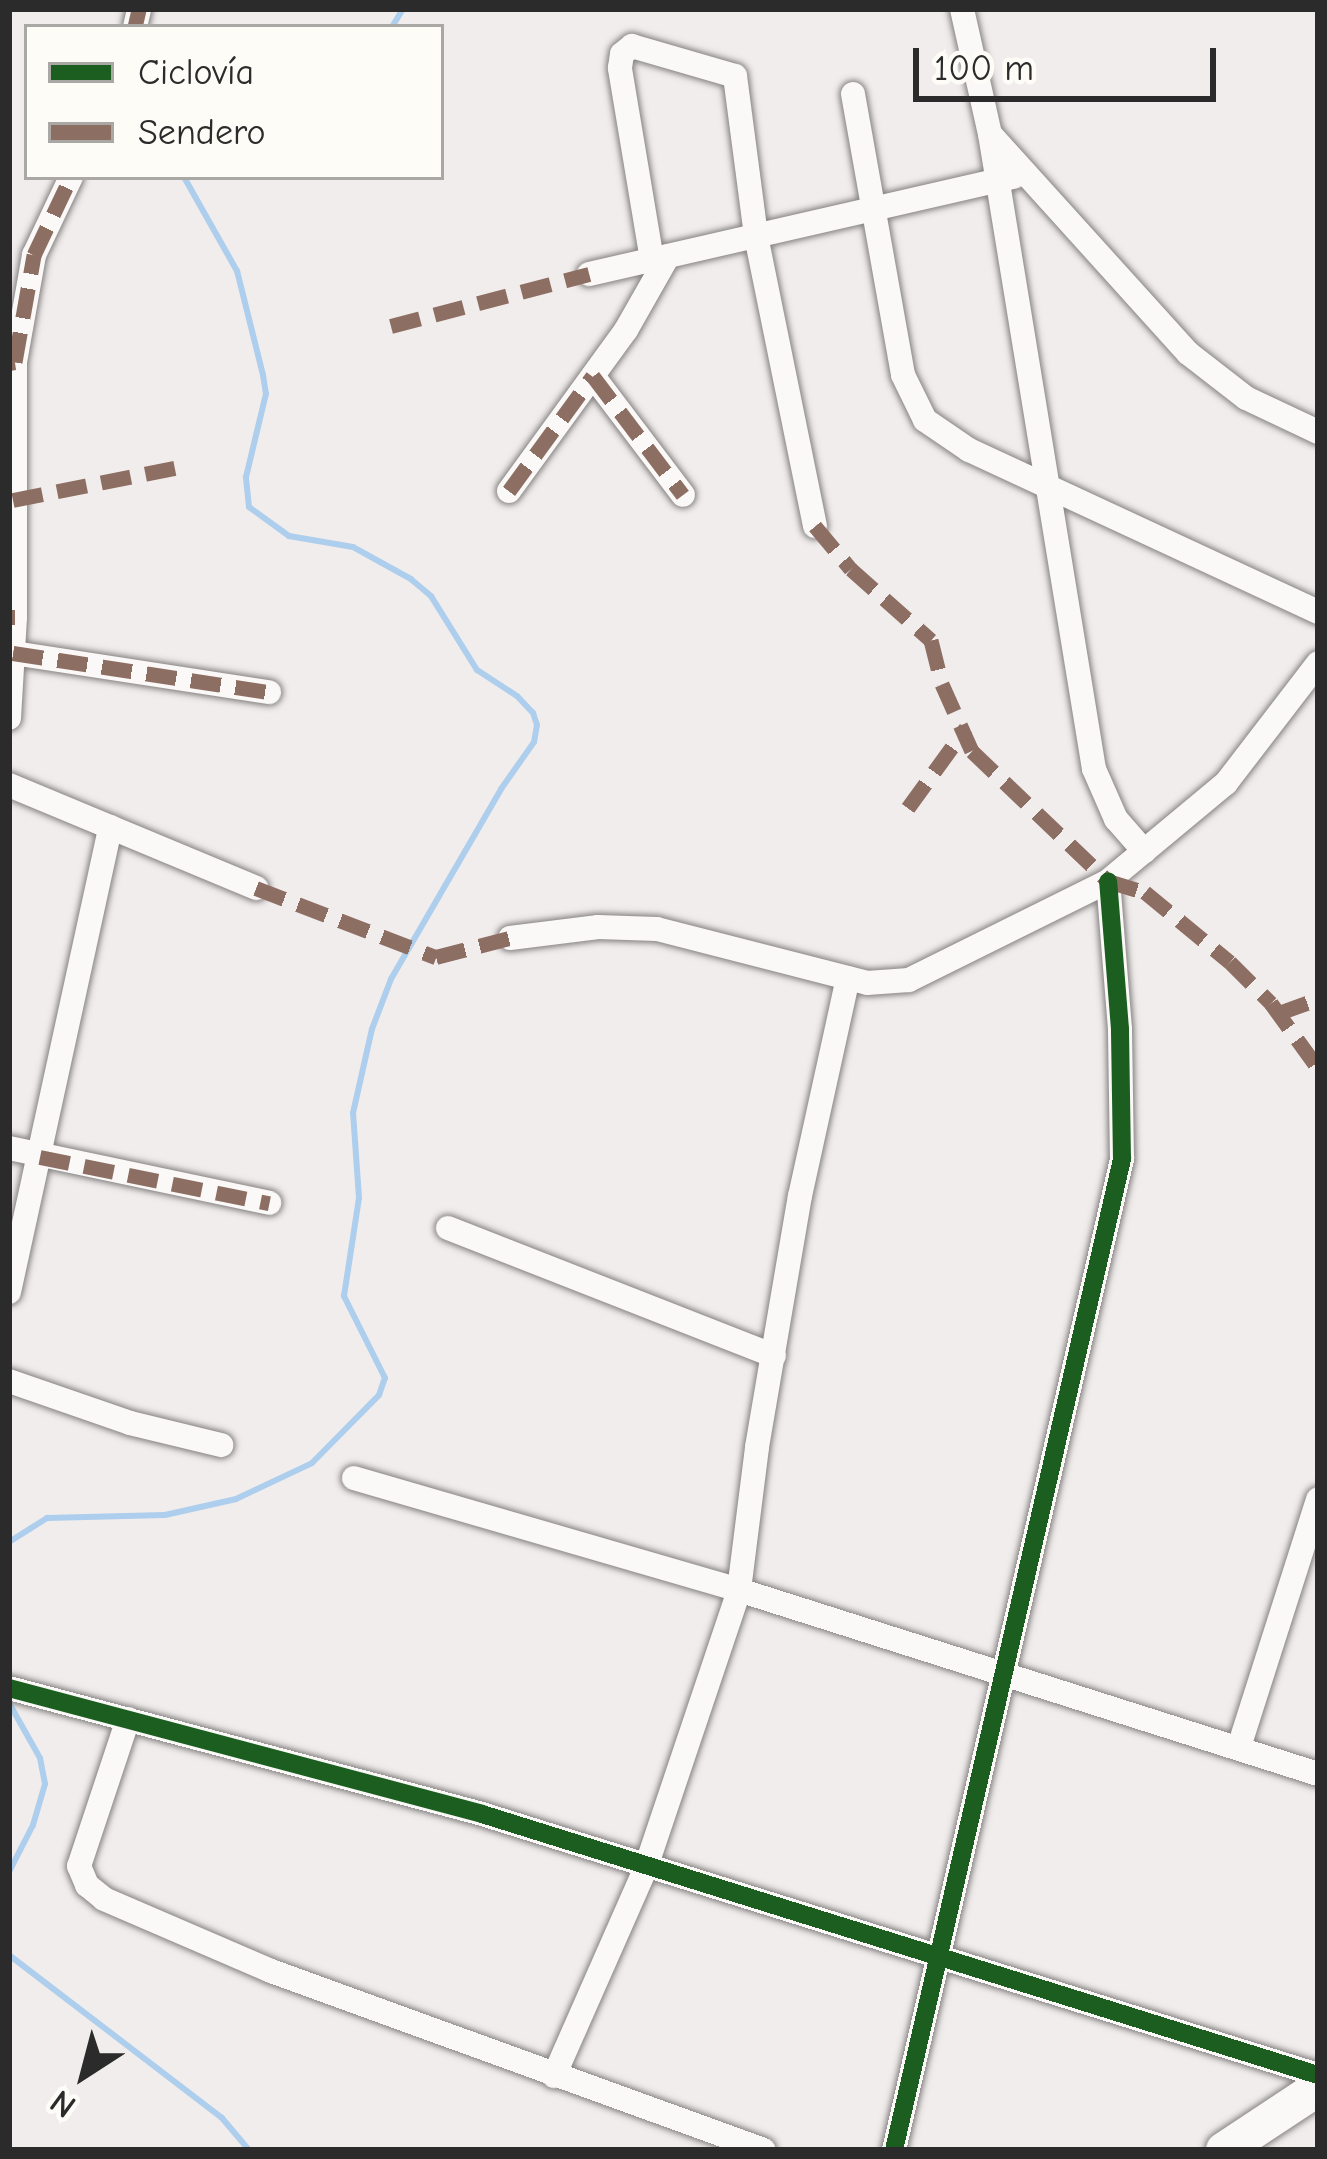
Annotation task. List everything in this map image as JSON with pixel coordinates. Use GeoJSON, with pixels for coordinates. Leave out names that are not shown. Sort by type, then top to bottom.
{"type":"FeatureCollection","features":[{"type":"Feature","properties":{"kind":"main road"},"geometry":{"type":"LineString","coordinates":[[1224,2150],[1318,2088]]}},
{"type":"Feature","properties":{"kind":"street"},"geometry":{"type":"LineString","coordinates":[[962,9],[990,134],[1094,770],[1116,819],[1144,851]]}},
{"type":"Feature","properties":{"kind":"street"},"geometry":{"type":"LineString","coordinates":[[509,491],[593,376],[660,258],[620,68],[622,54],[632,46],[735,76],[756,236],[815,526]]}},
{"type":"Feature","properties":{"kind":"street"},"geometry":{"type":"LineString","coordinates":[[853,94],[913,403],[925,420],[969,450],[1318,612]]}},
{"type":"Feature","properties":{"kind":"street"},"geometry":{"type":"LineString","coordinates":[[990,134],[1188,353],[1246,398],[1318,432]]}},
{"type":"Feature","properties":{"kind":"street"},"geometry":{"type":"LineString","coordinates":[[589,274],[1026,174]]}},
{"type":"Feature","properties":{"kind":"street"},"geometry":{"type":"LineString","coordinates":[[9,718],[12,363],[34,255],[70,180]]}},
{"type":"Feature","properties":{"kind":"street"},"geometry":{"type":"LineString","coordinates":[[593,376],[683,495]]}},
{"type":"Feature","properties":{"kind":"street"},"geometry":{"type":"LineString","coordinates":[[13,653],[269,692]]}},
{"type":"Feature","properties":{"kind":"street"},"geometry":{"type":"LineString","coordinates":[[510,938],[598,927],[657,929],[848,978],[886,984],[909,980],[956,961],[1108,881],[1226,782],[1318,663]]}},
{"type":"Feature","properties":{"kind":"street"},"geometry":{"type":"LineString","coordinates":[[9,785],[256,888]]}},
{"type":"Feature","properties":{"kind":"street"},"geometry":{"type":"LineString","coordinates":[[9,1292],[110,827]]}},
{"type":"Feature","properties":{"kind":"street"},"geometry":{"type":"LineString","coordinates":[[894,2150],[1122,1160],[1120,1029],[1108,881]]}},
{"type":"Feature","properties":{"kind":"street"},"geometry":{"type":"LineString","coordinates":[[554,2076],[646,1867],[739,1590],[818,1103],[848,978]]}},
{"type":"Feature","properties":{"kind":"street"},"geometry":{"type":"LineString","coordinates":[[9,1148],[269,1203]]}},
{"type":"Feature","properties":{"kind":"street"},"geometry":{"type":"LineString","coordinates":[[448,1228],[774,1356]]}},
{"type":"Feature","properties":{"kind":"street"},"geometry":{"type":"LineString","coordinates":[[9,1381],[130,1423],[221,1445]]}},
{"type":"Feature","properties":{"kind":"street"},"geometry":{"type":"LineString","coordinates":[[354,1478],[739,1590],[1318,1774]]}},
{"type":"Feature","properties":{"kind":"street"},"geometry":{"type":"LineString","coordinates":[[1239,1747],[1318,1499]]}},
{"type":"Feature","properties":{"kind":"street"},"geometry":{"type":"LineString","coordinates":[[13,1689],[482,1814],[1318,2075]]}},
{"type":"Feature","properties":{"kind":"street"},"geometry":{"type":"LineString","coordinates":[[128,1719],[80,1866],[87,1885],[104,1899],[271,1971],[764,2150]]}},
{"type":"Feature","properties":{"kind":"waterway"},"geometry":{"type":"LineString","coordinates":[[394,24],[403,9]]}},
{"type":"Feature","properties":{"kind":"waterway"},"geometry":{"type":"LineString","coordinates":[[9,1542],[47,1518],[165,1515],[236,1499],[312,1463],[379,1395],[385,1378],[344,1296],[359,1198],[353,1113],[372,1029],[391,979],[501,789],[534,742],[537,725],[517,696],[477,670],[431,596],[411,579],[353,547],[289,536],[249,507],[246,477],[266,394],[263,375],[237,271],[186,180]]}},
{"type":"Feature","properties":{"kind":"waterway"},"geometry":{"type":"LineString","coordinates":[[9,1703],[40,1758],[45,1784],[33,1825],[9,1872]]}},
{"type":"Feature","properties":{"kind":"waterway"},"geometry":{"type":"LineString","coordinates":[[9,1955],[222,2118],[249,2150]]}},
{"type":"Feature","properties":{"kind":"marked path"},"geometry":{"type":"LineString","coordinates":[[136,24],[139,9]]}},
{"type":"Feature","properties":{"kind":"marked path"},"geometry":{"type":"LineString","coordinates":[[9,363],[15,362],[34,255],[70,180]]}},
{"type":"Feature","properties":{"kind":"marked path"},"geometry":{"type":"LineString","coordinates":[[391,326],[589,274]]}},
{"type":"Feature","properties":{"kind":"marked path"},"geometry":{"type":"LineString","coordinates":[[509,491],[593,376],[683,495]]}},
{"type":"Feature","properties":{"kind":"marked path"},"geometry":{"type":"LineString","coordinates":[[13,500],[179,467]]}},
{"type":"Feature","properties":{"kind":"marked path"},"geometry":{"type":"LineString","coordinates":[[815,526],[851,569],[931,640],[942,684],[972,751],[1108,881],[1145,892],[1230,962],[1271,1003],[1318,1068]]}},
{"type":"Feature","properties":{"kind":"marked path"},"geometry":{"type":"LineString","coordinates":[[9,617],[15,617]]}},
{"type":"Feature","properties":{"kind":"marked path"},"geometry":{"type":"LineString","coordinates":[[13,653],[269,692]]}},
{"type":"Feature","properties":{"kind":"marked path"},"geometry":{"type":"LineString","coordinates":[[908,808],[966,728]]}},
{"type":"Feature","properties":{"kind":"marked path"},"geometry":{"type":"LineString","coordinates":[[256,888],[436,957],[510,938]]}},
{"type":"Feature","properties":{"kind":"marked path"},"geometry":{"type":"LineString","coordinates":[[1279,1013],[1318,999]]}},
{"type":"Feature","properties":{"kind":"marked path"},"geometry":{"type":"LineString","coordinates":[[40,1157],[269,1203]]}},
{"type":"Feature","properties":{"kind":"cycle path"},"geometry":{"type":"LineString","coordinates":[[894,2150],[1122,1159],[1120,1029],[1108,881]]}},
{"type":"Feature","properties":{"kind":"cycle path"},"geometry":{"type":"LineString","coordinates":[[9,1688],[482,1814],[1318,2075]]}}]}
